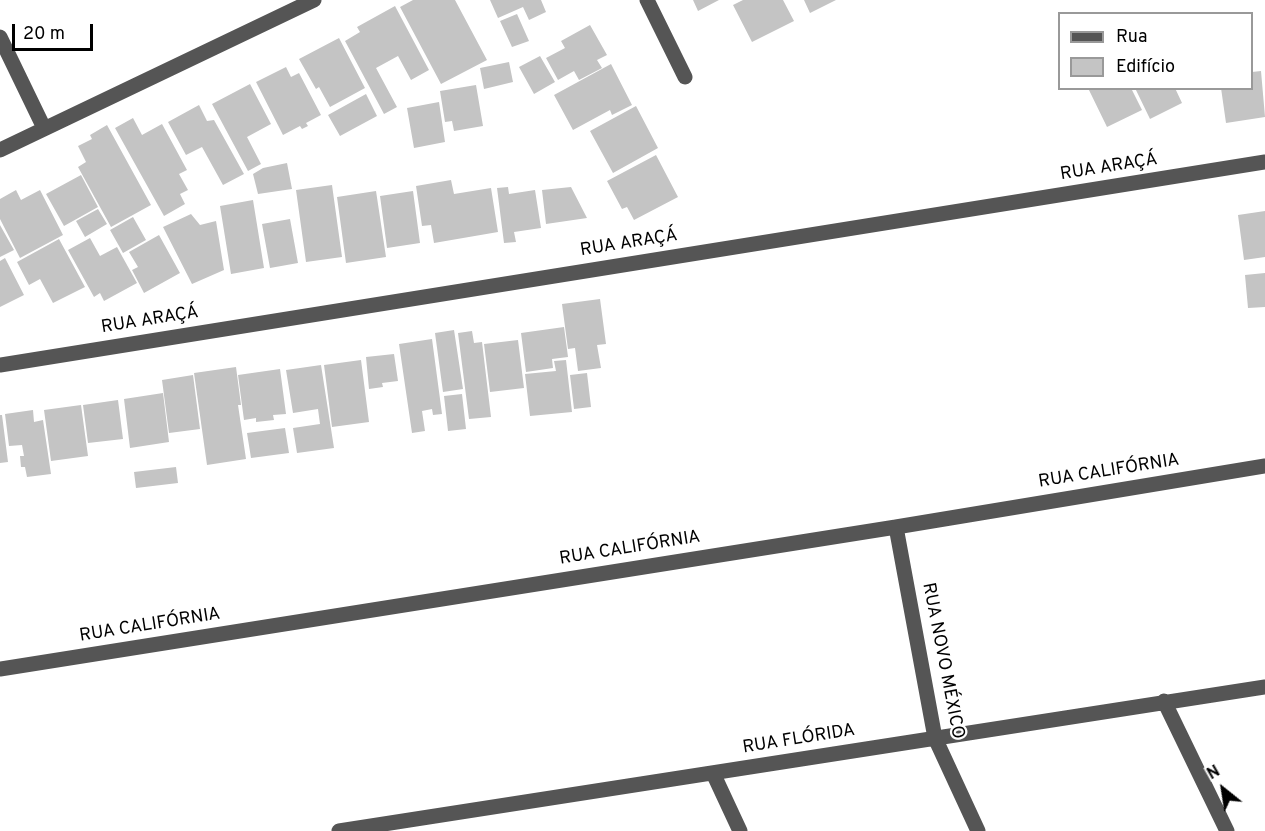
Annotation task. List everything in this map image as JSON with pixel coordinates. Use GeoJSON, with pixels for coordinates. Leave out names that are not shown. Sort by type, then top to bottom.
{"type":"FeatureCollection","features":[{"type":"Feature","properties":{"kind":"street"},"geometry":{"type":"LineString","coordinates":[[0,150],[314,0]]}},
{"type":"Feature","properties":{"kind":"street"},"geometry":{"type":"LineString","coordinates":[[647,0],[685,77]]}},
{"type":"Feature","properties":{"kind":"street"},"geometry":{"type":"LineString","coordinates":[[0,37],[44,128]]}},
{"type":"Feature","properties":{"kind":"street","name":"RUA ARAÇÁ"},"geometry":{"type":"LineString","coordinates":[[0,365],[1265,162]]}},
{"type":"Feature","properties":{"kind":"street","name":"RUA CALIFÓRNIA"},"geometry":{"type":"LineString","coordinates":[[0,669],[1265,466]]}},
{"type":"Feature","properties":{"kind":"street","name":"RUA NOVO MÉXICO"},"geometry":{"type":"LineString","coordinates":[[896,527],[935,738],[978,831]]}},
{"type":"Feature","properties":{"kind":"street","name":"RUA FLÓRIDA"},"geometry":{"type":"LineString","coordinates":[[339,831],[1265,687]]}},
{"type":"Feature","properties":{"kind":"street"},"geometry":{"type":"LineString","coordinates":[[1164,701],[1227,831]]}},
{"type":"Feature","properties":{"kind":"street"},"geometry":{"type":"LineString","coordinates":[[713,773],[740,831]]}},
{"type":"Feature","properties":{"kind":"building"},"geometry":{"type":"Polygon","coordinates":[[[413,0],[455,0],[487,60],[441,84],[400,7],[413,0]]]}},
{"type":"Feature","properties":{"kind":"building"},"geometry":{"type":"Polygon","coordinates":[[[490,0],[541,0],[546,12],[529,20],[523,7],[498,18],[490,0]]]}},
{"type":"Feature","properties":{"kind":"building"},"geometry":{"type":"Polygon","coordinates":[[[693,0],[719,0],[698,11],[693,0]]]}},
{"type":"Feature","properties":{"kind":"building"},"geometry":{"type":"Polygon","coordinates":[[[743,0],[783,0],[794,21],[752,42],[733,5],[743,0]]]}},
{"type":"Feature","properties":{"kind":"building"},"geometry":{"type":"Polygon","coordinates":[[[804,0],[836,0],[810,13],[804,0]]]}},
{"type":"Feature","properties":{"kind":"building"},"geometry":{"type":"Polygon","coordinates":[[[395,6],[429,70],[411,80],[398,56],[376,68],[397,107],[384,114],[345,41],[360,32],[357,27],[395,6]]]}},
{"type":"Feature","properties":{"kind":"building"},"geometry":{"type":"Polygon","coordinates":[[[517,14],[529,41],[512,47],[500,21],[517,14]]]}},
{"type":"Feature","properties":{"kind":"building"},"geometry":{"type":"Polygon","coordinates":[[[590,25],[607,55],[597,60],[602,68],[579,80],[574,71],[558,80],[546,58],[565,48],[561,41],[590,25]]]}},
{"type":"Feature","properties":{"kind":"building"},"geometry":{"type":"Polygon","coordinates":[[[339,38],[365,88],[330,107],[319,87],[316,89],[299,59],[339,38]]]}},
{"type":"Feature","properties":{"kind":"building"},"geometry":{"type":"Polygon","coordinates":[[[540,56],[555,82],[534,94],[519,67],[540,56]]]}},
{"type":"Feature","properties":{"kind":"building"},"geometry":{"type":"Polygon","coordinates":[[[509,62],[513,82],[484,89],[480,68],[509,62]]]}},
{"type":"Feature","properties":{"kind":"building"},"geometry":{"type":"Polygon","coordinates":[[[611,64],[632,105],[612,115],[610,110],[573,130],[554,95],[611,64]]]}},
{"type":"Feature","properties":{"kind":"building"},"geometry":{"type":"Polygon","coordinates":[[[286,67],[291,77],[299,73],[321,115],[306,123],[308,126],[302,129],[300,126],[283,135],[256,82],[286,67]]]}},
{"type":"Feature","properties":{"kind":"building"},"geometry":{"type":"Polygon","coordinates":[[[1261,71],[1265,117],[1226,123],[1221,90],[1253,90],[1253,72],[1261,71]]]}},
{"type":"Feature","properties":{"kind":"building"},"geometry":{"type":"Polygon","coordinates":[[[250,84],[271,124],[247,137],[261,164],[248,171],[212,104],[250,84]]]}},
{"type":"Feature","properties":{"kind":"building"},"geometry":{"type":"Polygon","coordinates":[[[476,85],[483,126],[454,131],[452,121],[445,122],[440,91],[476,85]]]}},
{"type":"Feature","properties":{"kind":"building"},"geometry":{"type":"Polygon","coordinates":[[[1089,90],[1132,90],[1142,110],[1107,127],[1089,90]]]}},
{"type":"Feature","properties":{"kind":"building"},"geometry":{"type":"Polygon","coordinates":[[[1136,90],[1176,90],[1182,103],[1150,119],[1136,90]]]}},
{"type":"Feature","properties":{"kind":"building"},"geometry":{"type":"Polygon","coordinates":[[[366,94],[377,116],[340,136],[328,115],[366,94]]]}},
{"type":"Feature","properties":{"kind":"building"},"geometry":{"type":"Polygon","coordinates":[[[439,102],[445,142],[414,148],[407,108],[439,102]]]}},
{"type":"Feature","properties":{"kind":"building"},"geometry":{"type":"Polygon","coordinates":[[[199,105],[207,121],[214,120],[244,174],[223,185],[202,147],[186,155],[168,122],[199,105]]]}},
{"type":"Feature","properties":{"kind":"building"},"geometry":{"type":"Polygon","coordinates":[[[636,106],[658,148],[613,173],[590,131],[636,106]]]}},
{"type":"Feature","properties":{"kind":"building"},"geometry":{"type":"Polygon","coordinates":[[[133,118],[142,135],[162,124],[187,170],[179,174],[188,190],[180,194],[185,204],[164,216],[115,128],[133,118]]]}},
{"type":"Feature","properties":{"kind":"building"},"geometry":{"type":"Polygon","coordinates":[[[107,125],[151,205],[111,227],[78,167],[86,162],[78,146],[92,139],[90,135],[107,125]]]}},
{"type":"Feature","properties":{"kind":"building"},"geometry":{"type":"Polygon","coordinates":[[[656,155],[678,197],[634,220],[627,207],[622,209],[607,181],[656,155]]]}},
{"type":"Feature","properties":{"kind":"building"},"geometry":{"type":"Polygon","coordinates":[[[287,163],[292,189],[258,194],[253,174],[263,168],[287,163]]]}},
{"type":"Feature","properties":{"kind":"building"},"geometry":{"type":"Polygon","coordinates":[[[81,175],[98,207],[64,226],[46,194],[81,175]]]}},
{"type":"Feature","properties":{"kind":"building"},"geometry":{"type":"Polygon","coordinates":[[[451,180],[454,194],[491,188],[498,232],[434,243],[431,225],[422,226],[416,186],[451,180]]]}},
{"type":"Feature","properties":{"kind":"building"},"geometry":{"type":"Polygon","coordinates":[[[332,185],[342,257],[306,262],[296,190],[332,185]]]}},
{"type":"Feature","properties":{"kind":"building"},"geometry":{"type":"Polygon","coordinates":[[[508,187],[509,194],[535,190],[541,228],[514,232],[516,242],[504,243],[497,188],[508,187]]]}},
{"type":"Feature","properties":{"kind":"building"},"geometry":{"type":"Polygon","coordinates":[[[571,187],[587,218],[546,224],[542,190],[571,187]]]}},
{"type":"Feature","properties":{"kind":"building"},"geometry":{"type":"Polygon","coordinates":[[[16,190],[21,200],[40,190],[63,235],[20,258],[0,219],[0,199],[16,190]]]}},
{"type":"Feature","properties":{"kind":"building"},"geometry":{"type":"Polygon","coordinates":[[[376,191],[386,257],[346,263],[337,197],[376,191]]]}},
{"type":"Feature","properties":{"kind":"building"},"geometry":{"type":"Polygon","coordinates":[[[413,191],[420,243],[387,248],[380,196],[413,191]]]}},
{"type":"Feature","properties":{"kind":"building"},"geometry":{"type":"Polygon","coordinates":[[[253,200],[264,268],[231,274],[220,206],[253,200]]]}},
{"type":"Feature","properties":{"kind":"building"},"geometry":{"type":"Polygon","coordinates":[[[98,209],[107,224],[85,237],[76,221],[98,209]]]}},
{"type":"Feature","properties":{"kind":"building"},"geometry":{"type":"Polygon","coordinates":[[[1265,211],[1265,257],[1244,260],[1238,215],[1265,211]]]}},
{"type":"Feature","properties":{"kind":"building"},"geometry":{"type":"Polygon","coordinates":[[[191,214],[200,225],[216,221],[224,270],[192,284],[163,227],[191,214]]]}},
{"type":"Feature","properties":{"kind":"building"},"geometry":{"type":"Polygon","coordinates":[[[133,217],[146,240],[123,253],[110,230],[133,217]]]}},
{"type":"Feature","properties":{"kind":"building"},"geometry":{"type":"Polygon","coordinates":[[[290,219],[298,263],[270,268],[262,224],[290,219]]]}},
{"type":"Feature","properties":{"kind":"building"},"geometry":{"type":"Polygon","coordinates":[[[0,225],[14,250],[0,257],[0,225]]]}},
{"type":"Feature","properties":{"kind":"building"},"geometry":{"type":"Polygon","coordinates":[[[159,235],[180,273],[144,293],[132,270],[138,267],[129,252],[159,235]]]}},
{"type":"Feature","properties":{"kind":"building"},"geometry":{"type":"Polygon","coordinates":[[[90,238],[100,256],[117,247],[137,283],[104,301],[100,293],[94,297],[68,250],[90,238]]]}},
{"type":"Feature","properties":{"kind":"building"},"geometry":{"type":"Polygon","coordinates":[[[59,239],[85,287],[53,303],[40,279],[29,285],[17,262],[59,239]]]}},
{"type":"Feature","properties":{"kind":"building"},"geometry":{"type":"Polygon","coordinates":[[[5,258],[24,295],[0,307],[0,261],[5,258]]]}},
{"type":"Feature","properties":{"kind":"building"},"geometry":{"type":"Polygon","coordinates":[[[1265,273],[1265,307],[1248,308],[1245,275],[1265,273]]]}},
{"type":"Feature","properties":{"kind":"building"},"geometry":{"type":"Polygon","coordinates":[[[600,299],[606,344],[597,345],[601,368],[578,371],[575,348],[568,349],[562,304],[600,299]]]}},
{"type":"Feature","properties":{"kind":"building"},"geometry":{"type":"Polygon","coordinates":[[[564,327],[568,357],[552,359],[553,368],[526,372],[521,333],[564,327]]]}},
{"type":"Feature","properties":{"kind":"building"},"geometry":{"type":"Polygon","coordinates":[[[454,330],[463,389],[443,392],[435,333],[454,330]]]}},
{"type":"Feature","properties":{"kind":"building"},"geometry":{"type":"Polygon","coordinates":[[[472,331],[474,343],[482,342],[491,417],[469,419],[458,333],[472,331]]]}},
{"type":"Feature","properties":{"kind":"building"},"geometry":{"type":"Polygon","coordinates":[[[432,339],[442,414],[433,415],[432,409],[422,411],[425,431],[412,433],[399,344],[432,339]]]}},
{"type":"Feature","properties":{"kind":"building"},"geometry":{"type":"Polygon","coordinates":[[[518,340],[524,388],[490,392],[484,344],[518,340]]]}},
{"type":"Feature","properties":{"kind":"building"},"geometry":{"type":"Polygon","coordinates":[[[394,354],[398,381],[382,383],[383,387],[369,389],[366,357],[394,354]]]}},
{"type":"Feature","properties":{"kind":"building"},"geometry":{"type":"Polygon","coordinates":[[[361,360],[369,422],[332,427],[324,365],[361,360]]]}},
{"type":"Feature","properties":{"kind":"building"},"geometry":{"type":"Polygon","coordinates":[[[566,360],[572,412],[530,416],[525,374],[556,371],[554,361],[566,360]]]}},
{"type":"Feature","properties":{"kind":"building"},"geometry":{"type":"Polygon","coordinates":[[[321,365],[334,448],[297,453],[293,428],[320,424],[318,409],[293,413],[286,370],[321,365]]]}},
{"type":"Feature","properties":{"kind":"building"},"geometry":{"type":"Polygon","coordinates":[[[236,367],[241,405],[238,405],[246,459],[207,465],[194,373],[236,367]]]}},
{"type":"Feature","properties":{"kind":"building"},"geometry":{"type":"Polygon","coordinates":[[[280,369],[286,414],[273,415],[274,420],[256,422],[256,418],[244,420],[238,375],[280,369]]]}},
{"type":"Feature","properties":{"kind":"building"},"geometry":{"type":"Polygon","coordinates":[[[587,373],[591,407],[574,409],[570,375],[587,373]]]}},
{"type":"Feature","properties":{"kind":"building"},"geometry":{"type":"Polygon","coordinates":[[[193,375],[200,429],[169,433],[162,380],[193,375]]]}},
{"type":"Feature","properties":{"kind":"building"},"geometry":{"type":"Polygon","coordinates":[[[163,393],[169,442],[130,448],[124,399],[163,393]]]}},
{"type":"Feature","properties":{"kind":"building"},"geometry":{"type":"Polygon","coordinates":[[[462,394],[466,429],[448,431],[444,396],[462,394]]]}},
{"type":"Feature","properties":{"kind":"building"},"geometry":{"type":"Polygon","coordinates":[[[118,400],[123,439],[88,443],[83,405],[118,400]]]}},
{"type":"Feature","properties":{"kind":"building"},"geometry":{"type":"Polygon","coordinates":[[[81,405],[88,456],[51,461],[44,410],[81,405]]]}},
{"type":"Feature","properties":{"kind":"building"},"geometry":{"type":"Polygon","coordinates":[[[33,410],[34,422],[43,420],[51,474],[27,477],[25,467],[21,467],[20,456],[24,456],[22,445],[9,446],[5,414],[33,410]]]}},
{"type":"Feature","properties":{"kind":"building"},"geometry":{"type":"Polygon","coordinates":[[[0,415],[2,415],[8,462],[0,463],[0,415]]]}},
{"type":"Feature","properties":{"kind":"building"},"geometry":{"type":"Polygon","coordinates":[[[285,428],[289,453],[251,458],[247,433],[285,428]]]}},
{"type":"Feature","properties":{"kind":"building"},"geometry":{"type":"Polygon","coordinates":[[[176,467],[178,483],[136,488],[134,472],[176,467]]]}}]}
